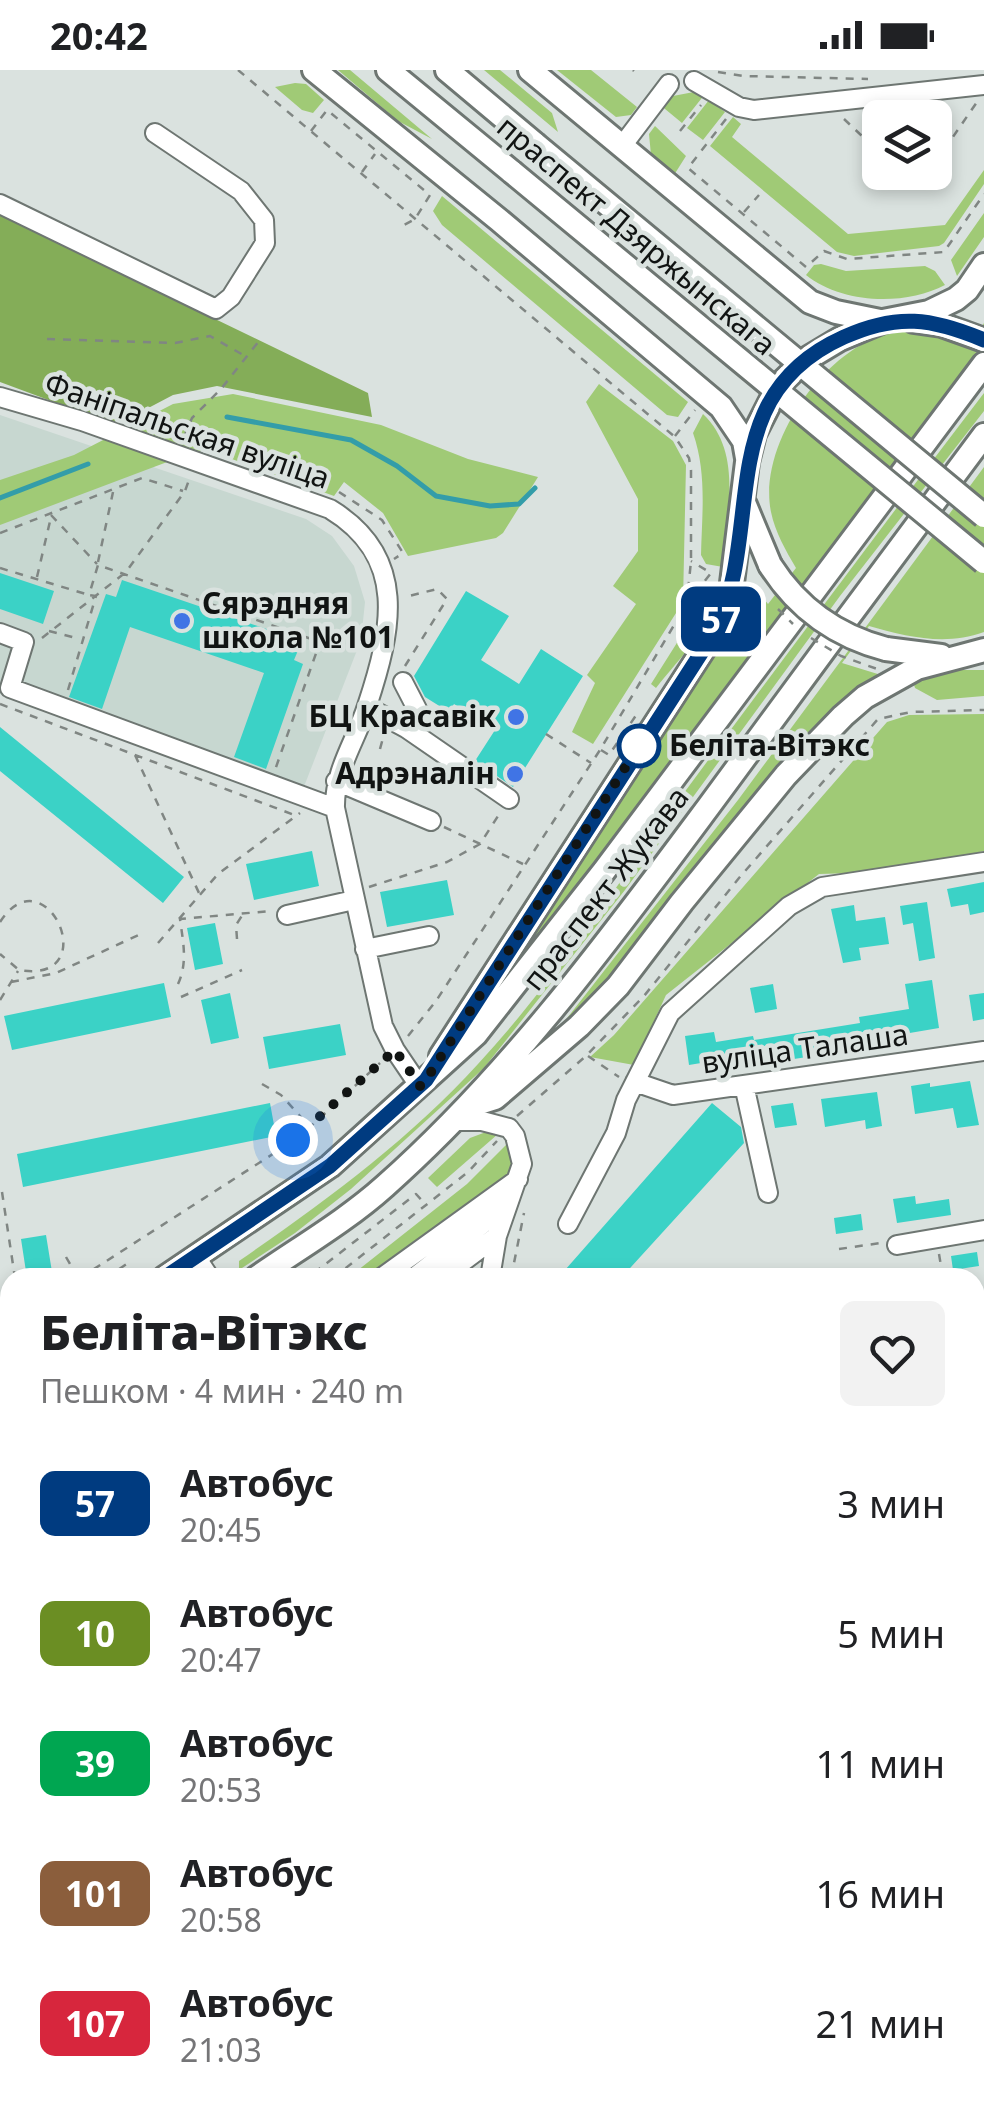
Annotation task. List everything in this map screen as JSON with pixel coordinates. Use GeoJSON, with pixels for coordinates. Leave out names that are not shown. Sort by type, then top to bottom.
{"type":"FeatureCollection","features":[{"type":"Feature","properties":{"kind":"main road"},"geometry":{"type":"LineString","coordinates":[[314,70],[486,208],[721,407],[744,441],[747,462],[730,599],[716,630],[423,1084]]}},
{"type":"Feature","properties":{"kind":"main road","name":"праспект Дзяржынскага"},"geometry":{"type":"LineString","coordinates":[[388,70],[984,562]]}},
{"type":"Feature","properties":{"kind":"main road","name":"праспект Дзяржынскага"},"geometry":{"type":"LineString","coordinates":[[447,70],[984,516]]}},
{"type":"Feature","properties":{"kind":"main road"},"geometry":{"type":"LineString","coordinates":[[530,70],[810,302],[836,312],[942,324],[984,340]]}},
{"type":"Feature","properties":{"kind":"main road"},"geometry":{"type":"LineString","coordinates":[[747,462],[764,409],[779,385],[805,360],[825,347],[956,299],[984,265]]}},
{"type":"Feature","properties":{"kind":"main road","name":"праспект Жукава"},"geometry":{"type":"LineString","coordinates":[[179,1268],[330,1166],[476,1034],[530,970],[984,364]]}},
{"type":"Feature","properties":{"kind":"main road","name":"праспект Жукава"},"geometry":{"type":"LineString","coordinates":[[271,1268],[359,1208],[461,1114],[542,1022],[660,871],[984,435]]}},
{"type":"Feature","properties":{"kind":"main road"},"geometry":{"type":"LineString","coordinates":[[744,502],[770,565],[801,605],[824,623],[854,639],[886,648],[984,660]]}},
{"type":"Feature","properties":{"kind":"main road"},"geometry":{"type":"LineString","coordinates":[[461,1114],[495,1098],[579,1026],[618,986],[786,776],[843,716],[917,668],[984,650]]}},
{"type":"Feature","properties":{"kind":"street"},"geometry":{"type":"LineString","coordinates":[[622,146],[666,77],[682,89],[696,76],[739,107],[754,110],[983,89]]}},
{"type":"Feature","properties":{"kind":"street"},"geometry":{"type":"LineString","coordinates":[[0,204],[216,309],[232,296],[264,243],[264,220],[241,191],[155,133]]}},
{"type":"Feature","properties":{"kind":"street","name":"Фаніпальская вуліца"},"geometry":{"type":"LineString","coordinates":[[0,396],[330,509],[354,524],[384,566],[390,614],[367,707],[326,805],[354,900],[376,1001],[395,1050],[423,1084]]}},
{"type":"Feature","properties":{"kind":"street"},"geometry":{"type":"LineString","coordinates":[[0,633],[24,642],[10,688],[326,805]]}},
{"type":"Feature","properties":{"kind":"street"},"geometry":{"type":"LineString","coordinates":[[402,676],[417,709],[406,728]]}},
{"type":"Feature","properties":{"kind":"street"},"geometry":{"type":"LineString","coordinates":[[367,707],[406,728],[509,799]]}},
{"type":"Feature","properties":{"kind":"street"},"geometry":{"type":"LineString","coordinates":[[336,781],[431,821]]}},
{"type":"Feature","properties":{"kind":"street"},"geometry":{"type":"LineString","coordinates":[[568,1224],[616,1133],[626,1100],[670,1013],[777,916],[822,887],[984,862]]}},
{"type":"Feature","properties":{"kind":"street"},"geometry":{"type":"LineString","coordinates":[[287,915],[354,900]]}},
{"type":"Feature","properties":{"kind":"street"},"geometry":{"type":"LineString","coordinates":[[365,949],[429,936]]}},
{"type":"Feature","properties":{"kind":"street","name":"вуліца Талаша"},"geometry":{"type":"LineString","coordinates":[[635,1082],[673,1095],[984,1052]]}},
{"type":"Feature","properties":{"kind":"street"},"geometry":{"type":"LineString","coordinates":[[744,1085],[768,1193]]}},
{"type":"Feature","properties":{"kind":"street"},"geometry":{"type":"LineString","coordinates":[[461,1114],[509,1128],[522,1164],[497,1236],[492,1268]]}},
{"type":"Feature","properties":{"kind":"street"},"geometry":{"type":"LineString","coordinates":[[395,1268],[518,1178]]}},
{"type":"Feature","properties":{"kind":"street"},"geometry":{"type":"LineString","coordinates":[[426,1268],[506,1206]]}},
{"type":"Feature","properties":{"kind":"street"},"geometry":{"type":"LineString","coordinates":[[897,1244],[984,1230]]}},
{"type":"Feature","properties":{"kind":"street"},"geometry":{"type":"LineString","coordinates":[[455,1268],[497,1236]]}},
{"type":"Feature","properties":{"kind":"street"},"geometry":{"type":"LineString","coordinates":[[196,1257],[203,1268]]}},
{"type":"Feature","properties":{"kind":"path"},"geometry":{"type":"LineString","coordinates":[[238,70],[674,437],[689,458],[691,470],[691,561],[686,605]]}},
{"type":"Feature","properties":{"kind":"path"},"geometry":{"type":"LineString","coordinates":[[680,131],[713,91],[718,70],[743,76],[868,79]]}},
{"type":"Feature","properties":{"kind":"path"},"geometry":{"type":"LineString","coordinates":[[952,137],[983,89]]}},
{"type":"Feature","properties":{"kind":"path"},"geometry":{"type":"LineString","coordinates":[[310,132],[326,110],[430,195],[415,219],[404,225]]}},
{"type":"Feature","properties":{"kind":"path"},"geometry":{"type":"LineString","coordinates":[[836,111],[862,135]]}},
{"type":"Feature","properties":{"kind":"path"},"geometry":{"type":"LineString","coordinates":[[732,112],[688,168],[806,267],[824,251],[847,260],[944,252],[984,194]]}},
{"type":"Feature","properties":{"kind":"path"},"geometry":{"type":"LineString","coordinates":[[361,174],[376,152]]}},
{"type":"Feature","properties":{"kind":"path"},"geometry":{"type":"LineString","coordinates":[[743,213],[759,196]]}},
{"type":"Feature","properties":{"kind":"path"},"geometry":{"type":"LineString","coordinates":[[47,339],[175,344],[210,336],[245,356]]}},
{"type":"Feature","properties":{"kind":"path"},"geometry":{"type":"LineString","coordinates":[[182,442],[192,418],[259,341]]}},
{"type":"Feature","properties":{"kind":"path"},"geometry":{"type":"LineString","coordinates":[[674,437],[698,406]]}},
{"type":"Feature","properties":{"kind":"path"},"geometry":{"type":"LineString","coordinates":[[17,664],[48,631],[126,572],[185,491],[191,473]]}},
{"type":"Feature","properties":{"kind":"path"},"geometry":{"type":"LineString","coordinates":[[0,532],[142,478],[185,491]]}},
{"type":"Feature","properties":{"kind":"path"},"geometry":{"type":"LineString","coordinates":[[89,594],[114,490]]}},
{"type":"Feature","properties":{"kind":"path"},"geometry":{"type":"LineString","coordinates":[[51,515],[98,565],[320,642],[270,786]]}},
{"type":"Feature","properties":{"kind":"path"},"geometry":{"type":"LineString","coordinates":[[37,579],[51,515]]}},
{"type":"Feature","properties":{"kind":"path"},"geometry":{"type":"LineString","coordinates":[[95,1268],[211,1196],[310,1127],[395,1050],[436,1001],[600,750],[686,605],[712,573],[691,561]]}},
{"type":"Feature","properties":{"kind":"path"},"geometry":{"type":"LineString","coordinates":[[0,568],[96,596]]}},
{"type":"Feature","properties":{"kind":"path"},"geometry":{"type":"LineString","coordinates":[[400,604],[403,598],[438,589],[447,599],[402,676]]}},
{"type":"Feature","properties":{"kind":"path"},"geometry":{"type":"LineString","coordinates":[[63,707],[96,596]]}},
{"type":"Feature","properties":{"kind":"path"},"geometry":{"type":"LineString","coordinates":[[48,631],[82,639]]}},
{"type":"Feature","properties":{"kind":"path"},"geometry":{"type":"LineString","coordinates":[[600,750],[608,755],[646,702]]}},
{"type":"Feature","properties":{"kind":"path"},"geometry":{"type":"LineString","coordinates":[[0,704],[297,816]]}},
{"type":"Feature","properties":{"kind":"path"},"geometry":{"type":"LineString","coordinates":[[347,1268],[468,1172],[519,1114],[587,1055],[644,996],[739,878],[878,719],[910,712],[984,710]]}},
{"type":"Feature","properties":{"kind":"path"},"geometry":{"type":"LineString","coordinates":[[546,734],[591,763]]}},
{"type":"Feature","properties":{"kind":"path"},"geometry":{"type":"LineString","coordinates":[[128,740],[200,895]]}},
{"type":"Feature","properties":{"kind":"path"},"geometry":{"type":"LineString","coordinates":[[380,884],[447,862],[480,844],[509,799]]}},
{"type":"Feature","properties":{"kind":"path"},"geometry":{"type":"LineString","coordinates":[[158,943],[218,874],[297,816],[326,805]]}},
{"type":"Feature","properties":{"kind":"path"},"geometry":{"type":"LineString","coordinates":[[431,821],[525,865]]}},
{"type":"Feature","properties":{"kind":"path"},"geometry":{"type":"LineString","coordinates":[[0,908],[32,903],[52,911],[59,919],[64,940],[50,966],[30,972],[19,970],[0,954]]}},
{"type":"Feature","properties":{"kind":"path"},"geometry":{"type":"LineString","coordinates":[[0,922],[12,908]]}},
{"type":"Feature","properties":{"kind":"path"},"geometry":{"type":"LineString","coordinates":[[180,919],[270,910],[287,915]]}},
{"type":"Feature","properties":{"kind":"path"},"geometry":{"type":"LineString","coordinates":[[236,939],[236,925],[244,913]]}},
{"type":"Feature","properties":{"kind":"path"},"geometry":{"type":"LineString","coordinates":[[178,984],[184,971],[185,952],[180,919]]}},
{"type":"Feature","properties":{"kind":"path"},"geometry":{"type":"LineString","coordinates":[[10,982],[56,973],[145,932]]}},
{"type":"Feature","properties":{"kind":"path"},"geometry":{"type":"LineString","coordinates":[[0,1000],[19,970]]}},
{"type":"Feature","properties":{"kind":"path"},"geometry":{"type":"LineString","coordinates":[[181,997],[242,970]]}},
{"type":"Feature","properties":{"kind":"path"},"geometry":{"type":"LineString","coordinates":[[587,1055],[612,1074],[635,1082]]}},
{"type":"Feature","properties":{"kind":"path"},"geometry":{"type":"LineString","coordinates":[[262,1084],[281,1094],[310,1127]]}},
{"type":"Feature","properties":{"kind":"path"},"geometry":{"type":"LineString","coordinates":[[2,1192],[13,1268]]}},
{"type":"Feature","properties":{"kind":"path"},"geometry":{"type":"LineString","coordinates":[[319,1268],[416,1194],[426,1205]]}},
{"type":"Feature","properties":{"kind":"path"},"geometry":{"type":"LineString","coordinates":[[937,1238],[941,1268]]}},
{"type":"Feature","properties":{"kind":"path"},"geometry":{"type":"LineString","coordinates":[[839,1249],[897,1244]]}},
{"type":"Feature","properties":{"kind":"path"},"geometry":{"type":"LineString","coordinates":[[66,1257],[73,1268]]}},
{"type":"Feature","properties":{"kind":"path"},"geometry":{"type":"LineString","coordinates":[[121,1268],[131,1261]]}},
{"type":"Feature","properties":{"kind":"shaded area","name":"Сярэдняя школа №101"},"geometry":{"type":"Polygon","coordinates":[[[0,415],[306,519],[332,536],[354,566],[365,602],[361,640],[298,802],[0,694],[0,415]]]}},
{"type":"Feature","properties":{"kind":"green space"},"geometry":{"type":"Polygon","coordinates":[[[338,70],[350,70],[432,139],[398,121],[338,70]]]}},
{"type":"Feature","properties":{"kind":"green space"},"geometry":{"type":"Polygon","coordinates":[[[484,70],[500,70],[552,113],[558,132],[484,70]]]}},
{"type":"Feature","properties":{"kind":"green space"},"geometry":{"type":"Polygon","coordinates":[[[557,70],[591,70],[637,107],[631,115],[616,117],[557,70]]]}},
{"type":"Feature","properties":{"kind":"green space"},"geometry":{"type":"Polygon","coordinates":[[[306,84],[324,100],[313,113],[302,110],[275,87],[306,84]]]}},
{"type":"Feature","properties":{"kind":"green space"},"geometry":{"type":"Polygon","coordinates":[[[699,91],[705,94],[682,123],[659,104],[673,96],[699,91]]]}},
{"type":"Feature","properties":{"kind":"green space"},"geometry":{"type":"Polygon","coordinates":[[[709,100],[725,112],[703,140],[687,128],[709,100]]]}},
{"type":"Feature","properties":{"kind":"green space"},"geometry":{"type":"Polygon","coordinates":[[[733,117],[741,124],[732,137],[848,234],[945,225],[984,170],[984,184],[939,246],[854,256],[837,252],[710,146],[733,117]]]}},
{"type":"Feature","properties":{"kind":"green space"},"geometry":{"type":"Polygon","coordinates":[[[655,126],[686,156],[674,175],[651,155],[649,134],[655,126]]]}},
{"type":"Feature","properties":{"kind":"green space"},"geometry":{"type":"Polygon","coordinates":[[[442,196],[688,402],[678,417],[667,415],[442,225],[433,211],[442,196]]]}},
{"type":"Feature","properties":{"kind":"green space"},"geometry":{"type":"Polygon","coordinates":[[[984,213],[984,237],[957,276],[951,260],[984,213]]]}},
{"type":"Feature","properties":{"kind":"green space"},"geometry":{"type":"Polygon","coordinates":[[[0,215],[368,393],[372,417],[217,386],[173,395],[116,425],[0,382],[0,215]]]}},
{"type":"Feature","properties":{"kind":"green space"},"geometry":{"type":"Polygon","coordinates":[[[814,265],[846,271],[925,266],[935,271],[945,285],[893,299],[855,296],[837,292],[806,275],[814,265]]]}},
{"type":"Feature","properties":{"kind":"green space"},"geometry":{"type":"Polygon","coordinates":[[[984,323],[984,344],[515,968],[509,964],[742,586],[756,589],[768,604],[796,568],[773,519],[770,485],[786,428],[802,401],[845,355],[870,340],[915,331],[970,347],[984,323]]]}},
{"type":"Feature","properties":{"kind":"green space"},"geometry":{"type":"Polygon","coordinates":[[[599,384],[673,441],[686,465],[683,602],[593,744],[572,732],[595,683],[587,675],[636,604],[613,586],[638,551],[638,499],[586,402],[599,384]]]}},
{"type":"Feature","properties":{"kind":"green space"},"geometry":{"type":"Polygon","coordinates":[[[984,393],[984,411],[840,596],[625,890],[484,1068],[351,1189],[295,1233],[239,1268],[239,1261],[333,1193],[423,1119],[505,1034],[984,393]]]}},
{"type":"Feature","properties":{"kind":"green space"},"geometry":{"type":"Polygon","coordinates":[[[233,394],[381,425],[468,459],[538,477],[496,538],[408,556],[383,513],[344,482],[334,496],[207,450],[0,525],[0,480],[74,455],[173,404],[233,394]]]}},
{"type":"Feature","properties":{"kind":"green space"},"geometry":{"type":"Polygon","coordinates":[[[703,414],[716,430],[728,466],[723,567],[706,564],[701,555],[702,478],[693,433],[703,414]]]}},
{"type":"Feature","properties":{"kind":"green space"},"geometry":{"type":"Polygon","coordinates":[[[984,467],[984,632],[941,639],[869,626],[842,663],[881,675],[844,702],[580,1014],[546,1045],[738,800],[984,467]]]}},
{"type":"Feature","properties":{"kind":"green space"},"geometry":{"type":"Polygon","coordinates":[[[721,583],[705,626],[656,688],[651,684],[714,584],[721,583]]]}},
{"type":"Feature","properties":{"kind":"green space"},"geometry":{"type":"Polygon","coordinates":[[[960,670],[984,670],[984,696],[937,700],[915,688],[913,681],[960,670]]]}},
{"type":"Feature","properties":{"kind":"green space"},"geometry":{"type":"Polygon","coordinates":[[[984,714],[984,851],[890,872],[819,874],[666,995],[634,1065],[590,1057],[614,1035],[887,722],[909,715],[984,714]]]}},
{"type":"Feature","properties":{"kind":"green space"},"geometry":{"type":"Polygon","coordinates":[[[486,1132],[498,1134],[437,1187],[428,1178],[470,1138],[486,1132]]]}},
{"type":"Feature","properties":{"kind":"green space"},"geometry":{"type":"Polygon","coordinates":[[[510,1141],[517,1157],[509,1177],[386,1268],[361,1268],[467,1184],[510,1141]]]}},
{"type":"Feature","properties":{"kind":"building"},"geometry":{"type":"Polygon","coordinates":[[[0,573],[54,591],[43,624],[0,609],[0,573]]]}},
{"type":"Feature","properties":{"kind":"building"},"geometry":{"type":"Polygon","coordinates":[[[122,580],[302,641],[294,660],[303,664],[266,769],[234,757],[264,673],[130,627],[102,709],[69,697],[106,594],[116,597],[122,580]]]}},
{"type":"Feature","properties":{"kind":"building","name":"БЦ Красавік"},"geometry":{"type":"Polygon","coordinates":[[[466,591],[509,616],[481,660],[519,684],[541,649],[583,676],[513,787],[475,761],[495,730],[454,704],[449,712],[425,697],[414,676],[466,591]]]}},
{"type":"Feature","properties":{"kind":"building"},"geometry":{"type":"Polygon","coordinates":[[[0,727],[184,877],[163,903],[0,771],[0,727]]]}},
{"type":"Feature","properties":{"kind":"building"},"geometry":{"type":"Polygon","coordinates":[[[312,851],[319,886],[254,900],[246,864],[312,851]]]}},
{"type":"Feature","properties":{"kind":"building"},"geometry":{"type":"Polygon","coordinates":[[[447,880],[454,915],[387,927],[380,892],[447,880]]]}},
{"type":"Feature","properties":{"kind":"building"},"geometry":{"type":"Polygon","coordinates":[[[984,882],[984,912],[970,915],[968,904],[951,907],[947,889],[984,882]]]}},
{"type":"Feature","properties":{"kind":"building"},"geometry":{"type":"Polygon","coordinates":[[[927,902],[935,958],[919,961],[913,923],[903,925],[900,906],[927,902]]]}},
{"type":"Feature","properties":{"kind":"building"},"geometry":{"type":"Polygon","coordinates":[[[854,905],[856,921],[885,917],[889,944],[859,948],[861,960],[843,963],[831,909],[854,905]]]}},
{"type":"Feature","properties":{"kind":"building"},"geometry":{"type":"Polygon","coordinates":[[[215,923],[223,964],[195,970],[187,928],[215,923]]]}},
{"type":"Feature","properties":{"kind":"building"},"geometry":{"type":"Polygon","coordinates":[[[932,980],[939,1028],[851,1043],[781,1061],[732,1065],[731,1058],[689,1065],[685,1036],[714,1032],[716,1042],[753,1036],[754,1040],[860,1023],[859,1017],[909,1009],[905,984],[932,980]]]}},
{"type":"Feature","properties":{"kind":"building"},"geometry":{"type":"Polygon","coordinates":[[[164,983],[171,1017],[12,1050],[4,1016],[164,983]]]}},
{"type":"Feature","properties":{"kind":"building"},"geometry":{"type":"Polygon","coordinates":[[[773,984],[777,1009],[755,1013],[750,988],[773,984]]]}},
{"type":"Feature","properties":{"kind":"building"},"geometry":{"type":"Polygon","coordinates":[[[230,993],[239,1038],[211,1044],[201,1000],[230,993]]]}},
{"type":"Feature","properties":{"kind":"building"},"geometry":{"type":"Polygon","coordinates":[[[984,993],[984,1019],[973,1021],[969,995],[984,993]]]}},
{"type":"Feature","properties":{"kind":"building"},"geometry":{"type":"Polygon","coordinates":[[[340,1024],[346,1055],[269,1069],[263,1037],[340,1024]]]}},
{"type":"Feature","properties":{"kind":"building"},"geometry":{"type":"Polygon","coordinates":[[[970,1081],[979,1125],[957,1128],[953,1108],[915,1114],[911,1086],[970,1081]]]}},
{"type":"Feature","properties":{"kind":"building"},"geometry":{"type":"Polygon","coordinates":[[[877,1092],[882,1126],[866,1129],[865,1120],[825,1127],[821,1099],[877,1092]]]}},
{"type":"Feature","properties":{"kind":"building"},"geometry":{"type":"Polygon","coordinates":[[[270,1103],[276,1136],[23,1187],[17,1154],[270,1103]]]}},
{"type":"Feature","properties":{"kind":"building"},"geometry":{"type":"Polygon","coordinates":[[[712,1103],[741,1127],[744,1143],[630,1268],[567,1268],[712,1103]]]}},
{"type":"Feature","properties":{"kind":"building"},"geometry":{"type":"Polygon","coordinates":[[[793,1103],[797,1125],[775,1128],[771,1106],[793,1103]]]}},
{"type":"Feature","properties":{"kind":"building"},"geometry":{"type":"Polygon","coordinates":[[[915,1196],[916,1204],[949,1199],[951,1215],[897,1223],[893,1199],[915,1196]]]}},
{"type":"Feature","properties":{"kind":"building"},"geometry":{"type":"Polygon","coordinates":[[[861,1214],[863,1230],[836,1234],[834,1218],[861,1214]]]}},
{"type":"Feature","properties":{"kind":"building"},"geometry":{"type":"Polygon","coordinates":[[[46,1235],[51,1268],[25,1268],[21,1239],[46,1235]]]}},
{"type":"Feature","properties":{"kind":"building"},"geometry":{"type":"Polygon","coordinates":[[[977,1252],[979,1266],[953,1268],[951,1256],[977,1252]]]}},
{"type":"Feature","properties":{"kind":"waterway"},"geometry":{"type":"LineString","coordinates":[[227,417],[351,440],[397,466],[436,496],[490,506],[519,504],[535,488]]}},
{"type":"Feature","properties":{"kind":"waterway"},"geometry":{"type":"LineString","coordinates":[[0,498],[88,464]]}},
{"type":"Feature","properties":{"kind":"bus line","name":"57"},"geometry":{"type":"LineString","coordinates":[[179,1268],[330,1166],[426,1080],[716,630],[730,599],[754,434],[779,385],[825,347],[883,321],[905,319],[942,324],[984,340]]}},
{"type":"Feature","properties":{"kind":"place","name":"Сярэдняя школа №101"},"geometry":{"type":"Point","coordinates":[182,621]}},
{"type":"Feature","properties":{"kind":"place","name":"БЦ Красавік"},"geometry":{"type":"Point","coordinates":[516,717]}},
{"type":"Feature","properties":{"kind":"place","name":"Беліта-Вітэкс"},"geometry":{"type":"Point","coordinates":[639,746]}},
{"type":"Feature","properties":{"kind":"place","name":"Адрэналін"},"geometry":{"type":"Point","coordinates":[515,774]}},
{"type":"Feature","properties":{"kind":"route"},"geometry":{"type":"LineString","coordinates":[[293,1140],[395,1050],[420,1086],[426,1080],[639,746]]}}]}
